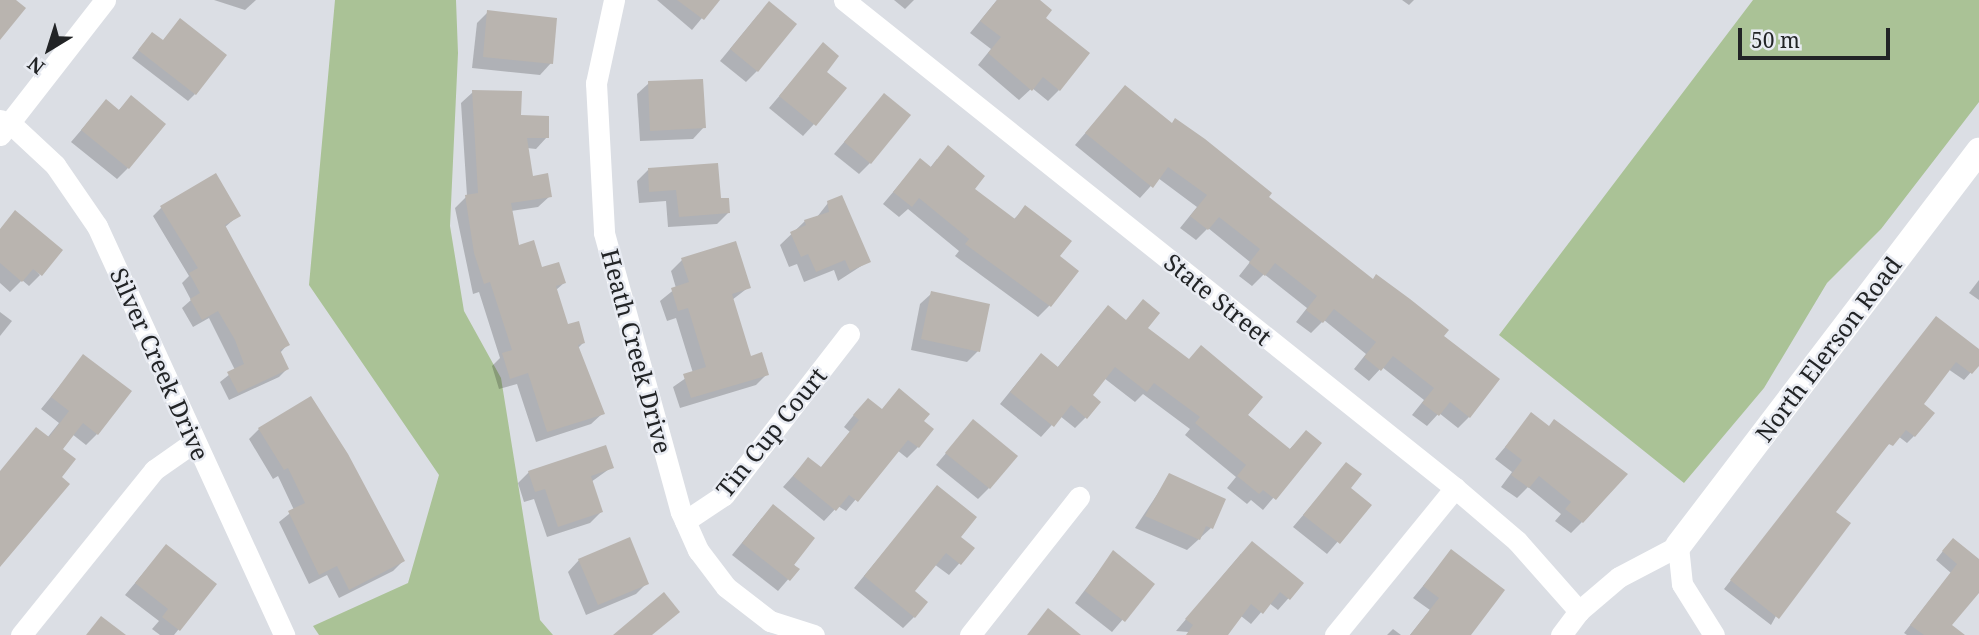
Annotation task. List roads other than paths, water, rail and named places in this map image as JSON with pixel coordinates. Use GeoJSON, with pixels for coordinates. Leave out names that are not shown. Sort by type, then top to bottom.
{"type":"FeatureCollection","features":[{"type":"Feature","properties":{"kind":"street"},"geometry":{"type":"LineString","coordinates":[[3,126],[106,0]]}},
{"type":"Feature","properties":{"kind":"street","name":"Heath Creek Drive"},"geometry":{"type":"LineString","coordinates":[[614,0],[596,83],[604,233],[685,521],[698,550],[726,587],[770,621],[814,635]]}},
{"type":"Feature","properties":{"kind":"street","name":"State Street"},"geometry":{"type":"LineString","coordinates":[[844,0],[1455,488],[1517,541],[1579,611]]}},
{"type":"Feature","properties":{"kind":"street","name":"Silver Creek Drive"},"geometry":{"type":"LineString","coordinates":[[3,126],[55,165],[97,226],[284,635]]}},
{"type":"Feature","properties":{"kind":"street","name":"North Elerson Road"},"geometry":{"type":"LineString","coordinates":[[1678,546],[1977,157]]}},
{"type":"Feature","properties":{"kind":"street","name":"Tin Cup Court"},"geometry":{"type":"LineString","coordinates":[[685,521],[724,495],[849,334]]}},
{"type":"Feature","properties":{"kind":"street"},"geometry":{"type":"LineString","coordinates":[[21,635],[153,470],[194,442]]}},
{"type":"Feature","properties":{"kind":"street"},"geometry":{"type":"LineString","coordinates":[[1335,635],[1455,488]]}},
{"type":"Feature","properties":{"kind":"street"},"geometry":{"type":"LineString","coordinates":[[970,635],[1079,496]]}},
{"type":"Feature","properties":{"kind":"street"},"geometry":{"type":"LineString","coordinates":[[1561,635],[1579,611],[1619,577],[1678,546],[1682,584],[1714,635]]}}]}
